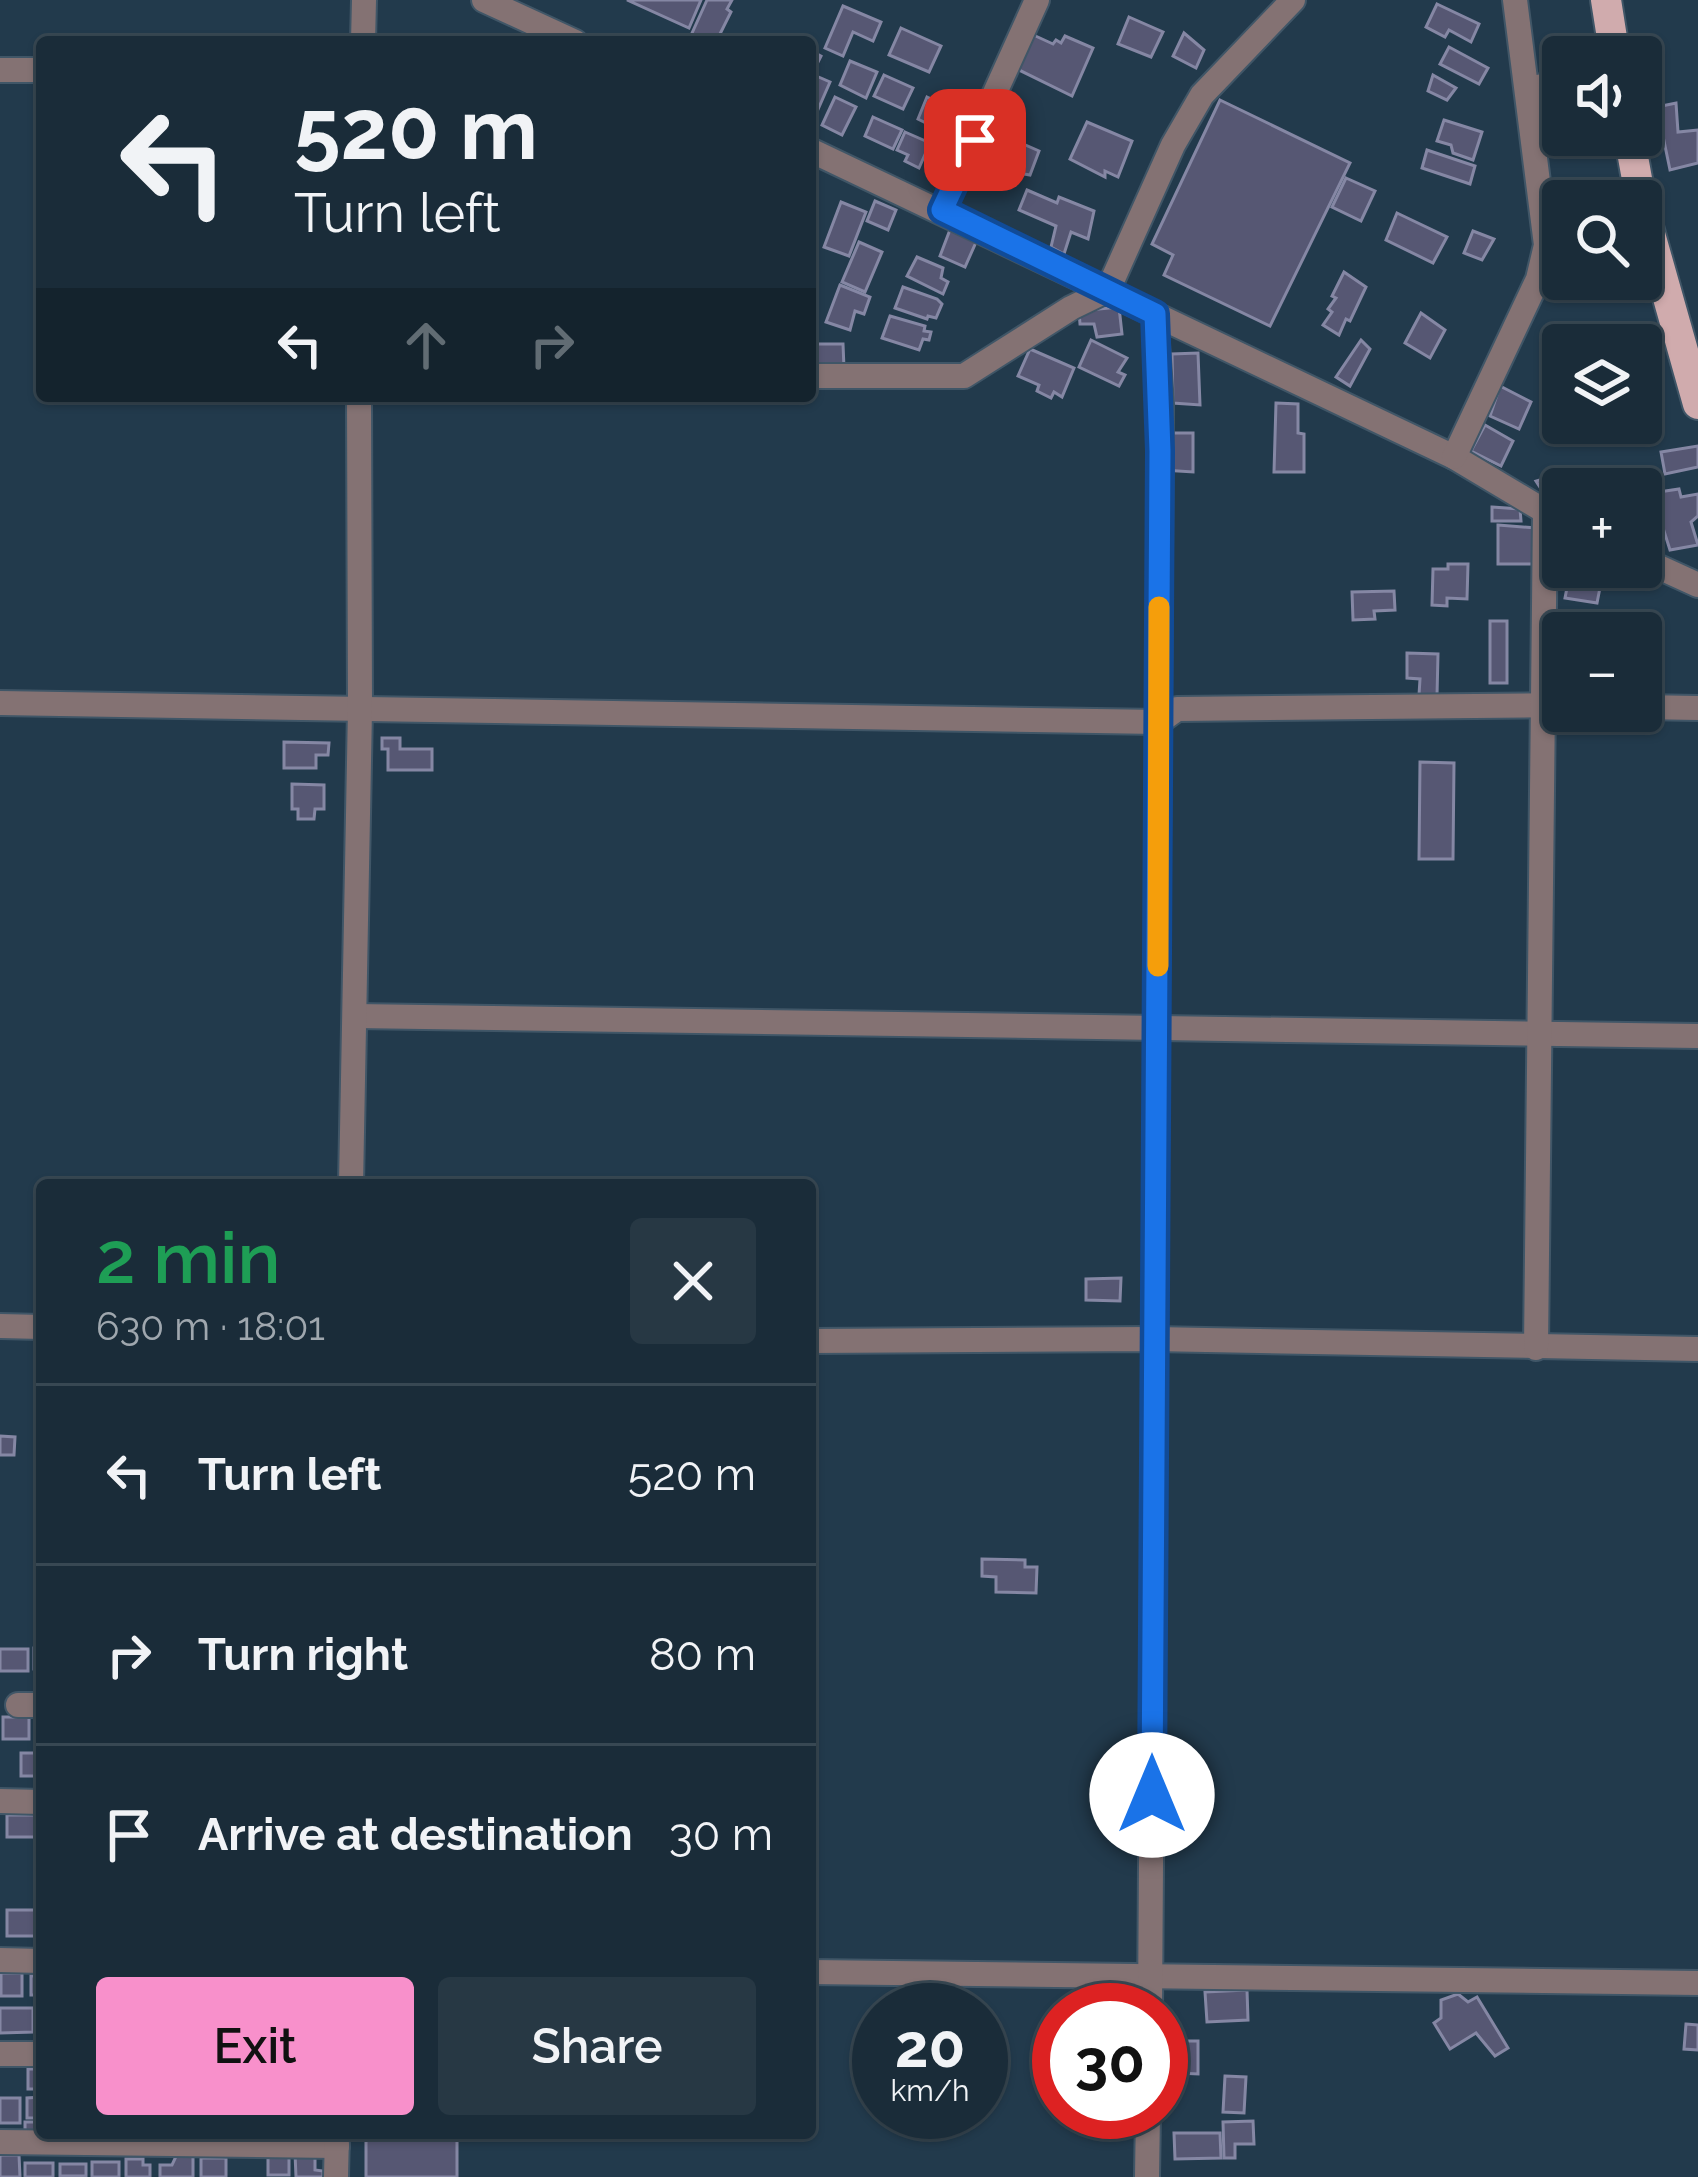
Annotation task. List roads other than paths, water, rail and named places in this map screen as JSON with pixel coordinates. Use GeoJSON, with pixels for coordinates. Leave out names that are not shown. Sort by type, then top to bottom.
{"type":"FeatureCollection","features":[{"type":"Feature","properties":{"kind":"main road"},"geometry":{"type":"LineString","coordinates":[[1606,0],[1612,36]]}},
{"type":"Feature","properties":{"kind":"main road"},"geometry":{"type":"LineString","coordinates":[[1662,276],[1698,404]]}},
{"type":"Feature","properties":{"kind":"street"},"geometry":{"type":"LineString","coordinates":[[364,0],[364,36]]}},
{"type":"Feature","properties":{"kind":"street"},"geometry":{"type":"LineString","coordinates":[[484,0],[562,36]]}},
{"type":"Feature","properties":{"kind":"street"},"geometry":{"type":"LineString","coordinates":[[942,210],[1037,0]]}},
{"type":"Feature","properties":{"kind":"street"},"geometry":{"type":"LineString","coordinates":[[816,376],[964,376],[1108,290],[1173,145],[1202,95],[1293,0]]}},
{"type":"Feature","properties":{"kind":"street"},"geometry":{"type":"LineString","coordinates":[[1454,457],[1538,279],[1546,244],[1515,0]]}},
{"type":"Feature","properties":{"kind":"street"},"geometry":{"type":"LineString","coordinates":[[0,70],[36,70]]}},
{"type":"Feature","properties":{"kind":"street"},"geometry":{"type":"LineString","coordinates":[[1527,89],[1542,86]]}},
{"type":"Feature","properties":{"kind":"street"},"geometry":{"type":"LineString","coordinates":[[816,153],[1454,457],[1542,510]]}},
{"type":"Feature","properties":{"kind":"street"},"geometry":{"type":"LineString","coordinates":[[1151,1983],[1160,406],[1155,314]]}},
{"type":"Feature","properties":{"kind":"street"},"geometry":{"type":"LineString","coordinates":[[351,1179],[360,709],[359,402]]}},
{"type":"Feature","properties":{"kind":"street"},"geometry":{"type":"LineString","coordinates":[[1662,569],[1698,585]]}},
{"type":"Feature","properties":{"kind":"street"},"geometry":{"type":"LineString","coordinates":[[0,703],[1159,722],[1178,709],[1542,705]]}},
{"type":"Feature","properties":{"kind":"street"},"geometry":{"type":"LineString","coordinates":[[1662,707],[1698,708]]}},
{"type":"Feature","properties":{"kind":"street"},"geometry":{"type":"LineString","coordinates":[[1536,1348],[1540,1034],[1551,732]]}},
{"type":"Feature","properties":{"kind":"street"},"geometry":{"type":"LineString","coordinates":[[356,1016],[1698,1036]]}},
{"type":"Feature","properties":{"kind":"street"},"geometry":{"type":"LineString","coordinates":[[0,1326],[36,1327]]}},
{"type":"Feature","properties":{"kind":"street"},"geometry":{"type":"LineString","coordinates":[[816,1341],[1154,1340],[1698,1349]]}},
{"type":"Feature","properties":{"kind":"street"},"geometry":{"type":"LineString","coordinates":[[0,1801],[36,1802]]}},
{"type":"Feature","properties":{"kind":"street"},"geometry":{"type":"LineString","coordinates":[[0,1960],[36,1961]]}},
{"type":"Feature","properties":{"kind":"street"},"geometry":{"type":"LineString","coordinates":[[816,1972],[1698,1983]]}},
{"type":"Feature","properties":{"kind":"street"},"geometry":{"type":"LineString","coordinates":[[0,2054],[36,2054]]}},
{"type":"Feature","properties":{"kind":"street"},"geometry":{"type":"LineString","coordinates":[[0,2142],[337,2139],[336,2177]]}},
{"type":"Feature","properties":{"kind":"street"},"geometry":{"type":"LineString","coordinates":[[1147,2177],[1148,2139]]}}]}
